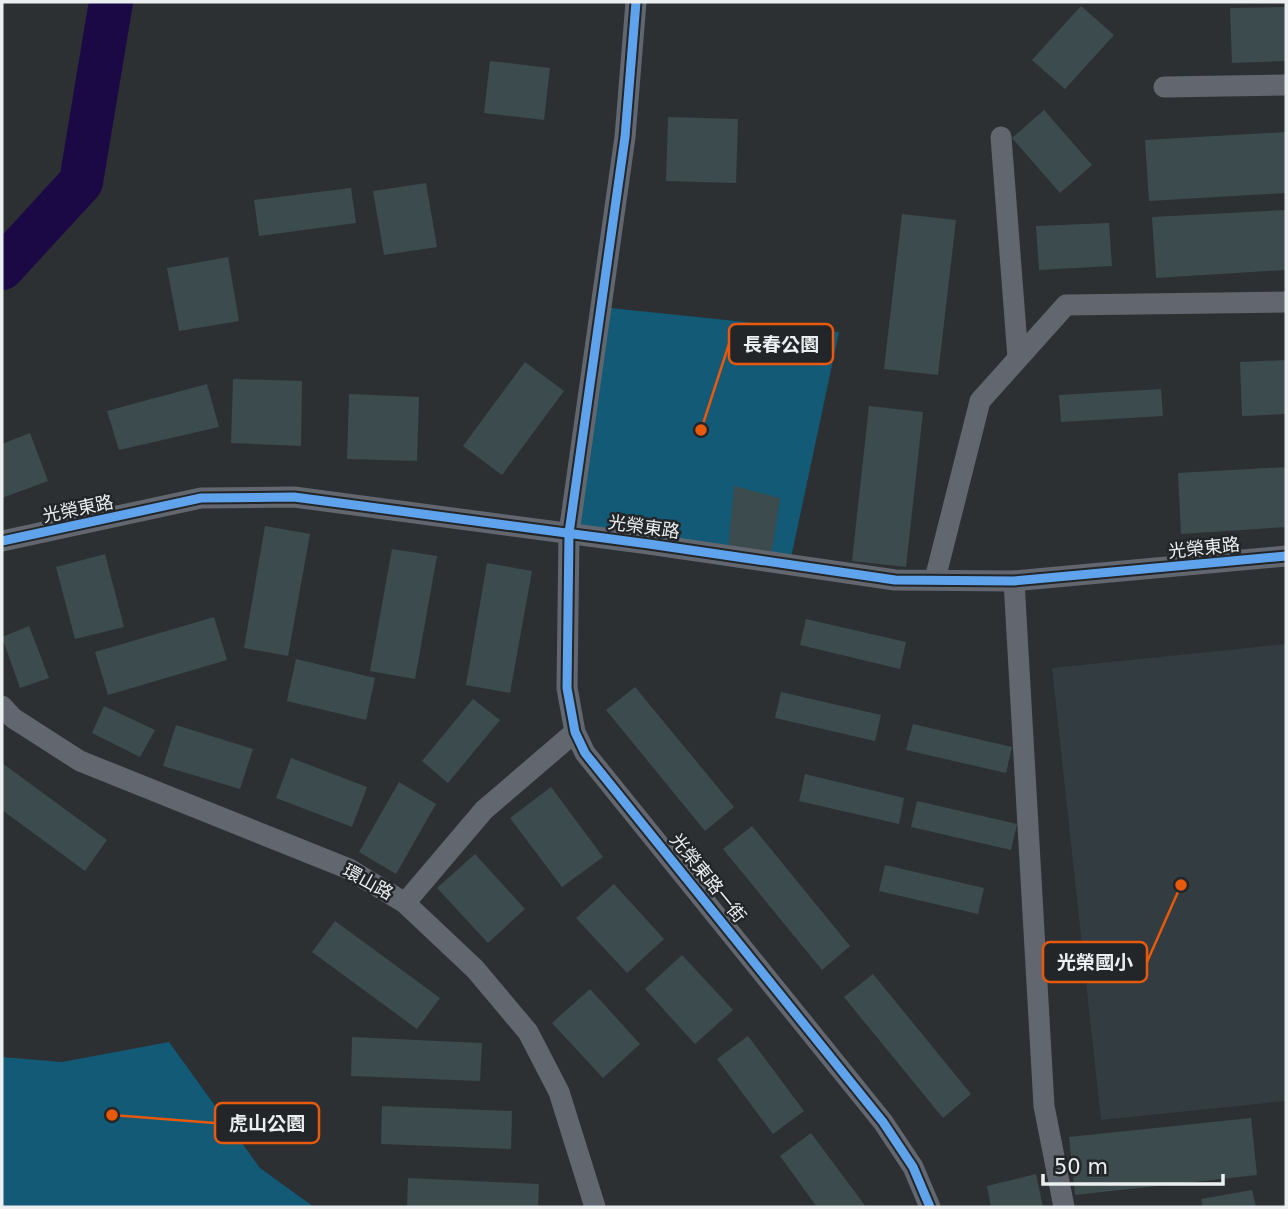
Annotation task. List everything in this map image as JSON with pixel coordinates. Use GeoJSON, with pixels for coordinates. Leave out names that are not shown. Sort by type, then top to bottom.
{"type":"FeatureCollection","features":[{"type":"Feature","properties":{"kind":"street","name":"光榮東路一街"},"geometry":{"type":"LineString","coordinates":[[636,2],[625,137],[569,533],[567,688],[575,732],[586,752],[883,1122],[913,1167],[930,1207]]}},
{"type":"Feature","properties":{"kind":"street"},"geometry":{"type":"LineString","coordinates":[[1164,88],[1286,85]]}},
{"type":"Feature","properties":{"kind":"street"},"geometry":{"type":"LineString","coordinates":[[1001,137],[1018,358]]}},
{"type":"Feature","properties":{"kind":"street"},"geometry":{"type":"LineString","coordinates":[[934,579],[980,401],[1066,305],[1286,302]]}},
{"type":"Feature","properties":{"kind":"street","name":"光榮東路"},"geometry":{"type":"LineString","coordinates":[[2,541],[201,498],[295,496],[895,580],[1014,581],[1286,556]]}},
{"type":"Feature","properties":{"kind":"street"},"geometry":{"type":"LineString","coordinates":[[1014,581],[1044,1106],[1064,1207]]}},
{"type":"Feature","properties":{"kind":"street","name":"環山路"},"geometry":{"type":"LineString","coordinates":[[2,706],[13,718],[80,761],[349,869],[405,903],[475,970],[528,1032],[559,1092],[595,1207]]}},
{"type":"Feature","properties":{"kind":"street"},"geometry":{"type":"LineString","coordinates":[[405,903],[484,810],[575,732]]}},
{"type":"Feature","properties":{"kind":"shaded area"},"geometry":{"type":"Polygon","coordinates":[[[601,307],[839,332],[791,558],[570,528],[601,307]]]}},
{"type":"Feature","properties":{"kind":"shaded area"},"geometry":{"type":"Polygon","coordinates":[[[1286,644],[1286,1101],[1101,1120],[1052,668],[1286,644]]]}},
{"type":"Feature","properties":{"kind":"shaded area"},"geometry":{"type":"Polygon","coordinates":[[[169,1042],[260,1168],[314,1207],[2,1207],[2,1057],[62,1062],[169,1042]]]}},
{"type":"Feature","properties":{"kind":"building"},"geometry":{"type":"Polygon","coordinates":[[[1081,6],[1114,35],[1065,89],[1032,60],[1081,6]]]}},
{"type":"Feature","properties":{"kind":"building"},"geometry":{"type":"Polygon","coordinates":[[[1286,7],[1286,61],[1232,63],[1230,8],[1286,7]]]}},
{"type":"Feature","properties":{"kind":"building"},"geometry":{"type":"Polygon","coordinates":[[[490,61],[550,68],[544,120],[484,113],[490,61]]]}},
{"type":"Feature","properties":{"kind":"building"},"geometry":{"type":"Polygon","coordinates":[[[1044,110],[1092,165],[1060,193],[1012,138],[1044,110]]]}},
{"type":"Feature","properties":{"kind":"building"},"geometry":{"type":"Polygon","coordinates":[[[668,117],[738,119],[736,183],[666,181],[668,117]]]}},
{"type":"Feature","properties":{"kind":"building"},"geometry":{"type":"Polygon","coordinates":[[[1286,132],[1286,193],[1149,201],[1145,140],[1286,132]]]}},
{"type":"Feature","properties":{"kind":"building"},"geometry":{"type":"Polygon","coordinates":[[[426,183],[437,247],[384,255],[373,191],[426,183]]]}},
{"type":"Feature","properties":{"kind":"building"},"geometry":{"type":"Polygon","coordinates":[[[351,188],[356,223],[259,236],[254,200],[351,188]]]}},
{"type":"Feature","properties":{"kind":"building"},"geometry":{"type":"Polygon","coordinates":[[[1286,210],[1286,270],[1156,278],[1152,217],[1286,210]]]}},
{"type":"Feature","properties":{"kind":"building"},"geometry":{"type":"Polygon","coordinates":[[[902,214],[956,220],[938,375],[884,369],[902,214]]]}},
{"type":"Feature","properties":{"kind":"building"},"geometry":{"type":"Polygon","coordinates":[[[1109,223],[1112,266],[1039,270],[1036,226],[1109,223]]]}},
{"type":"Feature","properties":{"kind":"building"},"geometry":{"type":"Polygon","coordinates":[[[228,257],[239,321],[179,331],[167,268],[228,257]]]}},
{"type":"Feature","properties":{"kind":"building"},"geometry":{"type":"Polygon","coordinates":[[[1286,360],[1286,414],[1242,416],[1240,362],[1286,360]]]}},
{"type":"Feature","properties":{"kind":"building"},"geometry":{"type":"Polygon","coordinates":[[[525,362],[564,391],[502,475],[463,446],[525,362]]]}},
{"type":"Feature","properties":{"kind":"building"},"geometry":{"type":"Polygon","coordinates":[[[233,379],[302,381],[301,446],[231,443],[233,379]]]}},
{"type":"Feature","properties":{"kind":"building"},"geometry":{"type":"Polygon","coordinates":[[[207,384],[219,427],[119,450],[107,411],[207,384]]]}},
{"type":"Feature","properties":{"kind":"building"},"geometry":{"type":"Polygon","coordinates":[[[1161,389],[1163,416],[1061,422],[1059,395],[1161,389]]]}},
{"type":"Feature","properties":{"kind":"building"},"geometry":{"type":"Polygon","coordinates":[[[349,394],[419,397],[417,461],[347,459],[349,394]]]}},
{"type":"Feature","properties":{"kind":"building"},"geometry":{"type":"Polygon","coordinates":[[[869,406],[923,412],[906,567],[852,561],[869,406]]]}},
{"type":"Feature","properties":{"kind":"building"},"geometry":{"type":"Polygon","coordinates":[[[30,433],[48,481],[2,498],[2,444],[30,433]]]}},
{"type":"Feature","properties":{"kind":"building"},"geometry":{"type":"Polygon","coordinates":[[[1286,467],[1286,527],[1181,534],[1178,473],[1286,467]]]}},
{"type":"Feature","properties":{"kind":"building"},"geometry":{"type":"Polygon","coordinates":[[[734,486],[780,498],[771,556],[728,550],[734,486]]]}},
{"type":"Feature","properties":{"kind":"building"},"geometry":{"type":"Polygon","coordinates":[[[265,526],[310,534],[288,656],[244,648],[265,526]]]}},
{"type":"Feature","properties":{"kind":"building"},"geometry":{"type":"Polygon","coordinates":[[[392,549],[437,556],[415,679],[370,671],[392,549]]]}},
{"type":"Feature","properties":{"kind":"building"},"geometry":{"type":"Polygon","coordinates":[[[105,554],[124,627],[75,639],[56,567],[105,554]]]}},
{"type":"Feature","properties":{"kind":"building"},"geometry":{"type":"Polygon","coordinates":[[[487,563],[532,571],[510,693],[466,685],[487,563]]]}},
{"type":"Feature","properties":{"kind":"building"},"geometry":{"type":"Polygon","coordinates":[[[214,617],[227,660],[108,695],[95,652],[214,617]]]}},
{"type":"Feature","properties":{"kind":"building"},"geometry":{"type":"Polygon","coordinates":[[[806,619],[906,642],[900,669],[800,645],[806,619]]]}},
{"type":"Feature","properties":{"kind":"building"},"geometry":{"type":"Polygon","coordinates":[[[29,626],[49,678],[20,688],[2,637],[29,626]]]}},
{"type":"Feature","properties":{"kind":"building"},"geometry":{"type":"Polygon","coordinates":[[[296,659],[375,678],[366,720],[287,701],[296,659]]]}},
{"type":"Feature","properties":{"kind":"building"},"geometry":{"type":"Polygon","coordinates":[[[635,687],[734,807],[705,831],[606,710],[635,687]]]}},
{"type":"Feature","properties":{"kind":"building"},"geometry":{"type":"Polygon","coordinates":[[[781,692],[881,715],[875,741],[775,718],[781,692]]]}},
{"type":"Feature","properties":{"kind":"building"},"geometry":{"type":"Polygon","coordinates":[[[473,699],[500,720],[448,783],[422,761],[473,699]]]}},
{"type":"Feature","properties":{"kind":"building"},"geometry":{"type":"Polygon","coordinates":[[[104,706],[155,730],[140,757],[92,733],[104,706]]]}},
{"type":"Feature","properties":{"kind":"building"},"geometry":{"type":"Polygon","coordinates":[[[913,724],[1012,747],[1006,773],[906,750],[913,724]]]}},
{"type":"Feature","properties":{"kind":"building"},"geometry":{"type":"Polygon","coordinates":[[[176,725],[253,749],[240,789],[163,766],[176,725]]]}},
{"type":"Feature","properties":{"kind":"building"},"geometry":{"type":"Polygon","coordinates":[[[291,758],[367,787],[352,827],[276,798],[291,758]]]}},
{"type":"Feature","properties":{"kind":"building"},"geometry":{"type":"Polygon","coordinates":[[[2,763],[107,840],[85,871],[2,810],[2,763]]]}},
{"type":"Feature","properties":{"kind":"building"},"geometry":{"type":"Polygon","coordinates":[[[805,774],[904,798],[899,824],[799,801],[805,774]]]}},
{"type":"Feature","properties":{"kind":"building"},"geometry":{"type":"Polygon","coordinates":[[[399,782],[436,804],[396,874],[359,852],[399,782]]]}},
{"type":"Feature","properties":{"kind":"building"},"geometry":{"type":"Polygon","coordinates":[[[551,787],[603,857],[562,887],[510,818],[551,787]]]}},
{"type":"Feature","properties":{"kind":"building"},"geometry":{"type":"Polygon","coordinates":[[[917,801],[1017,824],[1011,850],[911,827],[917,801]]]}},
{"type":"Feature","properties":{"kind":"building"},"geometry":{"type":"Polygon","coordinates":[[[752,826],[850,946],[822,970],[723,849],[752,826]]]}},
{"type":"Feature","properties":{"kind":"building"},"geometry":{"type":"Polygon","coordinates":[[[475,854],[525,909],[488,943],[437,888],[475,854]]]}},
{"type":"Feature","properties":{"kind":"building"},"geometry":{"type":"Polygon","coordinates":[[[885,865],[984,888],[978,914],[879,891],[885,865]]]}},
{"type":"Feature","properties":{"kind":"building"},"geometry":{"type":"Polygon","coordinates":[[[614,884],[664,939],[627,973],[576,918],[614,884]]]}},
{"type":"Feature","properties":{"kind":"building"},"geometry":{"type":"Polygon","coordinates":[[[335,921],[440,998],[417,1029],[312,952],[335,921]]]}},
{"type":"Feature","properties":{"kind":"building"},"geometry":{"type":"Polygon","coordinates":[[[682,955],[733,1010],[695,1044],[645,989],[682,955]]]}},
{"type":"Feature","properties":{"kind":"building"},"geometry":{"type":"Polygon","coordinates":[[[873,974],[971,1094],[943,1118],[844,997],[873,974]]]}},
{"type":"Feature","properties":{"kind":"building"},"geometry":{"type":"Polygon","coordinates":[[[590,989],[640,1044],[603,1078],[552,1023],[590,989]]]}},
{"type":"Feature","properties":{"kind":"building"},"geometry":{"type":"Polygon","coordinates":[[[748,1036],[804,1111],[773,1134],[717,1059],[748,1036]]]}},
{"type":"Feature","properties":{"kind":"building"},"geometry":{"type":"Polygon","coordinates":[[[352,1037],[482,1043],[480,1081],[351,1076],[352,1037]]]}},
{"type":"Feature","properties":{"kind":"building"},"geometry":{"type":"Polygon","coordinates":[[[382,1106],[512,1111],[511,1149],[381,1144],[382,1106]]]}},
{"type":"Feature","properties":{"kind":"building"},"geometry":{"type":"Polygon","coordinates":[[[1251,1118],[1257,1175],[1075,1195],[1069,1137],[1251,1118]]]}},
{"type":"Feature","properties":{"kind":"building"},"geometry":{"type":"Polygon","coordinates":[[[811,1133],[866,1207],[817,1207],[780,1156],[811,1133]]]}},
{"type":"Feature","properties":{"kind":"building"},"geometry":{"type":"Polygon","coordinates":[[[1036,1174],[1043,1207],[991,1207],[987,1186],[1036,1174]]]}},
{"type":"Feature","properties":{"kind":"building"},"geometry":{"type":"Polygon","coordinates":[[[408,1178],[539,1184],[538,1207],[407,1207],[408,1178]]]}},
{"type":"Feature","properties":{"kind":"building"},"geometry":{"type":"Polygon","coordinates":[[[1252,1190],[1256,1207],[1203,1207],[1201,1199],[1252,1190]]]}},
{"type":"Feature","properties":{"kind":"waterway"},"geometry":{"type":"LineString","coordinates":[[2,268],[81,182],[111,2]]}},
{"type":"Feature","properties":{"kind":"cycle path"},"geometry":{"type":"LineString","coordinates":[[636,2],[625,137],[569,533],[567,688],[575,732],[585,753],[883,1122],[913,1167],[930,1207]]}},
{"type":"Feature","properties":{"kind":"cycle path"},"geometry":{"type":"LineString","coordinates":[[2,541],[201,498],[294,497],[895,580],[1014,581],[1286,556]]}},
{"type":"Feature","properties":{"kind":"place","name":"長春公園"},"geometry":{"type":"Point","coordinates":[701,430]}},
{"type":"Feature","properties":{"kind":"place","name":"光榮國小"},"geometry":{"type":"Point","coordinates":[1181,885]}},
{"type":"Feature","properties":{"kind":"place","name":"虎山公園"},"geometry":{"type":"Point","coordinates":[112,1115]}}]}
